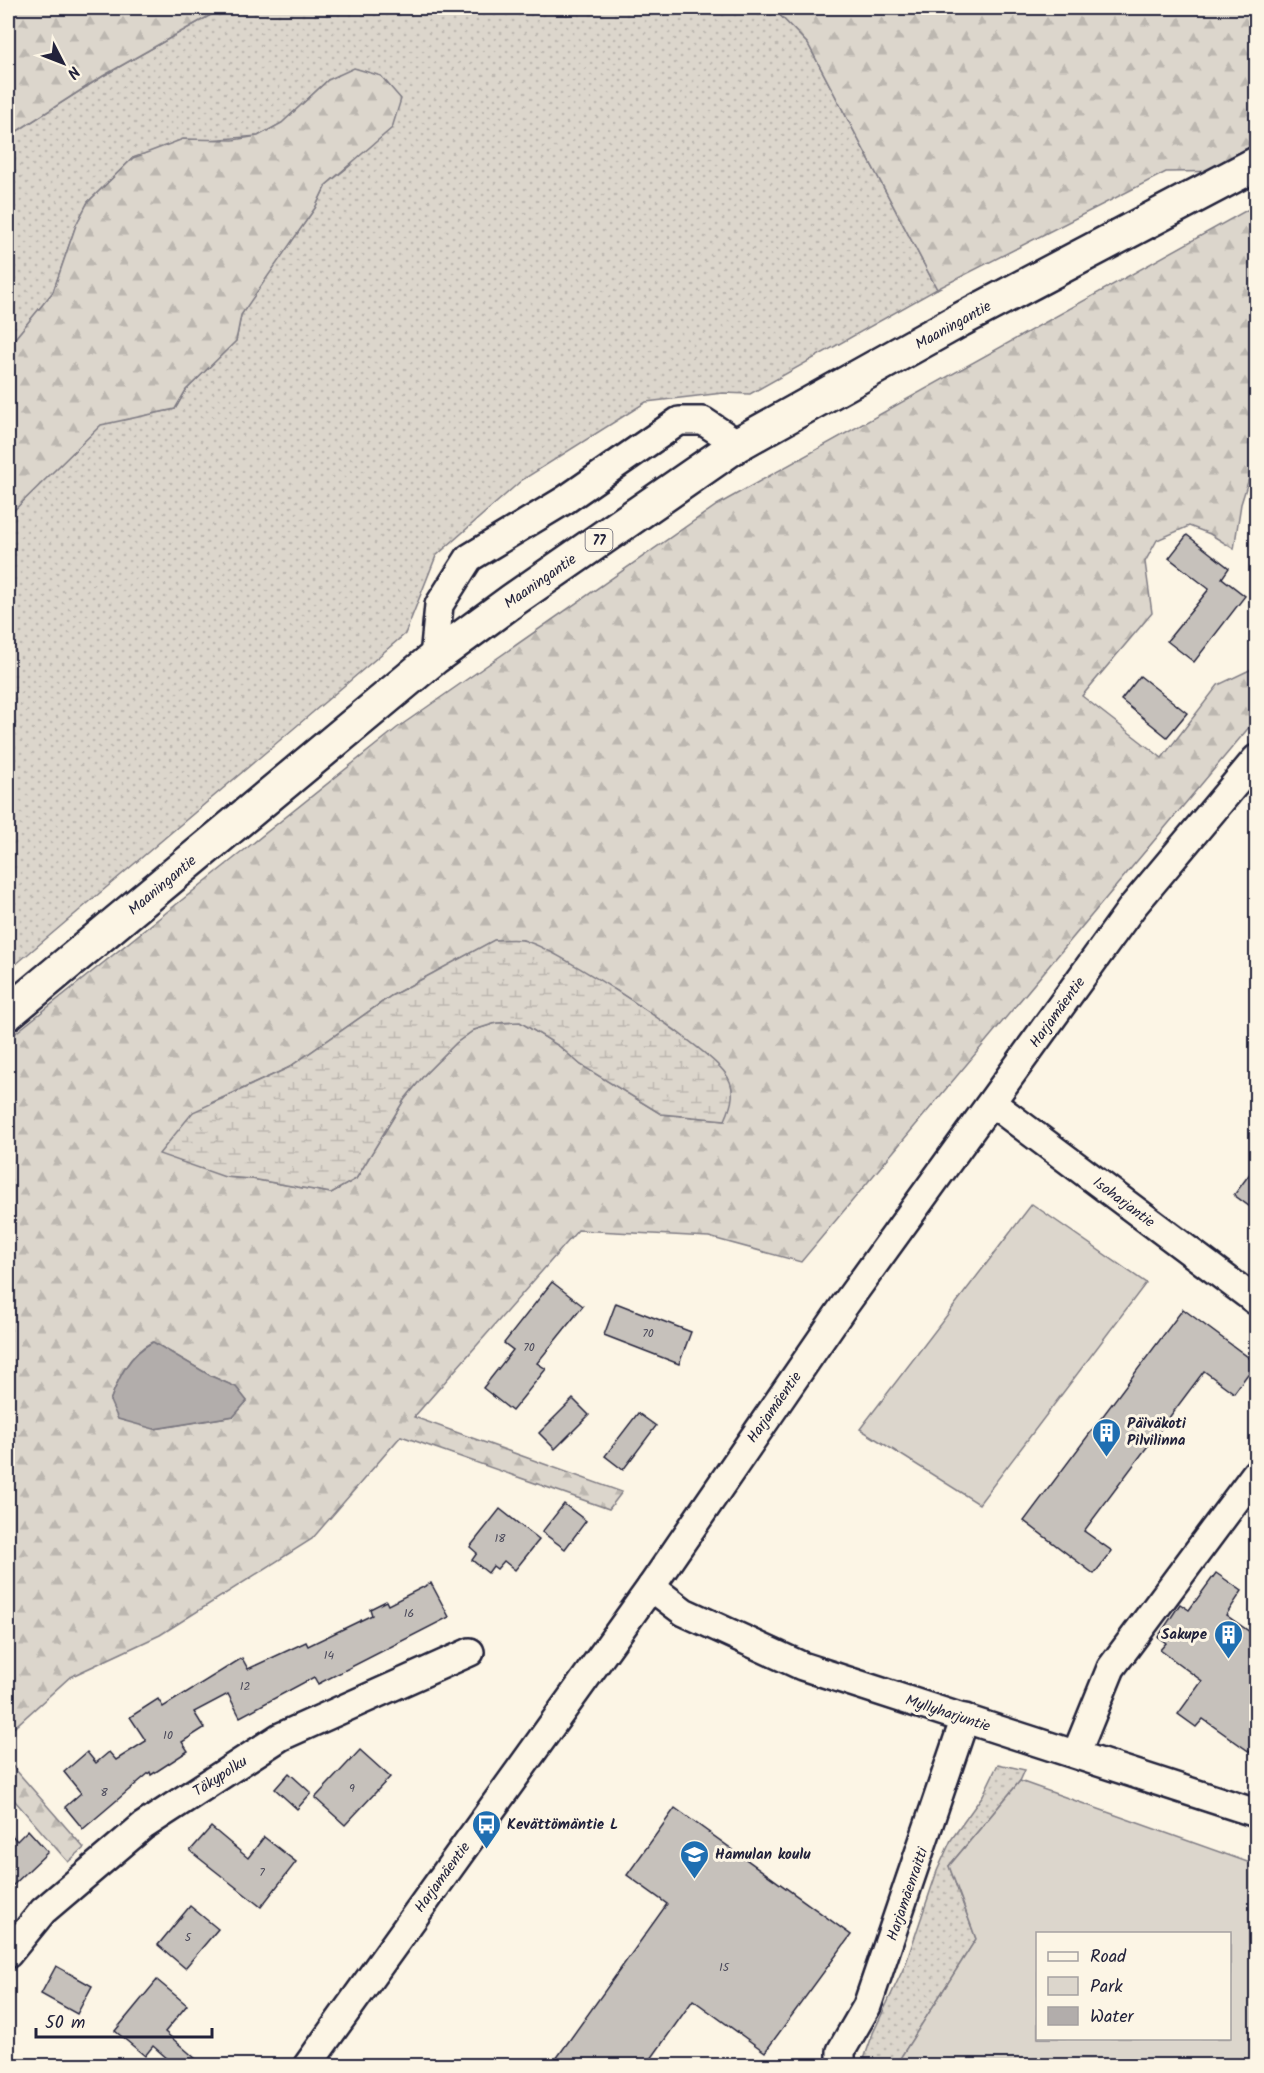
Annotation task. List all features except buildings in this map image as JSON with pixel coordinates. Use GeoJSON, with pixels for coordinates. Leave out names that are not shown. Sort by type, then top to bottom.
{"type":"FeatureCollection","features":[{"type":"Feature","properties":{"kind":"main road","name":"Maaningantie"},"geometry":{"type":"LineString","coordinates":[[8,1013],[434,658],[513,600],[738,444],[960,320],[1257,164]]}},
{"type":"Feature","properties":{"kind":"street"},"geometry":{"type":"LineString","coordinates":[[434,658],[439,605],[469,558],[565,500],[679,421],[703,421],[738,444]]}},
{"type":"Feature","properties":{"kind":"street","name":"Harjamäentie"},"geometry":{"type":"LineString","coordinates":[[307,2066],[651,1587],[844,1306],[1133,906],[1257,759]]}},
{"type":"Feature","properties":{"kind":"street","name":"Isoharjantie"},"geometry":{"type":"LineString","coordinates":[[992,1103],[1257,1300]]}},
{"type":"Feature","properties":{"kind":"street"},"geometry":{"type":"LineString","coordinates":[[1076,1754],[1111,1668],[1257,1473]]}},
{"type":"Feature","properties":{"kind":"street","name":"Myllyharjuntie"},"geometry":{"type":"LineString","coordinates":[[651,1587],[684,1612],[802,1666],[1257,1813]]}},
{"type":"Feature","properties":{"kind":"street","name":"Täkypolku"},"geometry":{"type":"LineString","coordinates":[[8,1954],[43,1911],[143,1826],[280,1737],[470,1652]]}},
{"type":"Feature","properties":{"kind":"street","name":"Harjamäenraitti"},"geometry":{"type":"LineString","coordinates":[[841,2066],[841,2051],[867,2006],[965,1718]]}},
{"type":"Feature","properties":{"kind":"green space"},"geometry":{"type":"Polygon","coordinates":[[[8,8],[223,8],[103,76],[8,137],[8,8]]]}},
{"type":"Feature","properties":{"kind":"green space"},"geometry":{"type":"Polygon","coordinates":[[[223,8],[773,8],[808,44],[937,289],[750,394],[723,393],[646,402],[522,480],[436,556],[405,634],[8,971],[8,516],[101,424],[175,409],[186,390],[236,341],[241,315],[253,296],[315,208],[326,185],[352,164],[328,80],[282,123],[258,136],[209,140],[133,158],[88,202],[76,225],[53,292],[8,347],[8,137],[103,76],[223,8]]]}},
{"type":"Feature","properties":{"kind":"green space"},"geometry":{"type":"Polygon","coordinates":[[[773,8],[1256,8],[1256,164],[1241,171],[1166,172],[937,289],[808,44],[773,8]]]}},
{"type":"Feature","properties":{"kind":"green space"},"geometry":{"type":"Polygon","coordinates":[[[354,68],[381,76],[401,99],[392,128],[326,185],[315,208],[241,315],[236,341],[186,390],[175,409],[101,425],[8,516],[8,347],[53,292],[76,225],[88,202],[133,158],[183,139],[233,140],[258,136],[282,123],[328,80],[354,68]]]}},
{"type":"Feature","properties":{"kind":"green space"},"geometry":{"type":"Polygon","coordinates":[[[1256,205],[1256,456],[1241,504],[1234,549],[1210,534],[1189,526],[1157,540],[1145,562],[1152,613],[1082,696],[1162,758],[1218,685],[1256,667],[1256,719],[801,1262],[709,1237],[578,1230],[414,1417],[622,1492],[609,1509],[401,1436],[312,1539],[160,1635],[70,1677],[8,1733],[8,1039],[397,728],[717,505],[1256,205]],[[495,940],[391,996],[288,1068],[211,1103],[225,1177],[252,1179],[331,1193],[356,1179],[404,1100],[425,1074],[456,1043],[474,1030],[496,1023],[520,1022],[559,1046],[581,1065],[661,1114],[725,1120],[726,1074],[675,1030],[617,991],[523,940],[495,940]],[[152,1342],[131,1360],[121,1375],[110,1401],[155,1429],[234,1416],[247,1401],[236,1387],[211,1376],[152,1342]]]}},
{"type":"Feature","properties":{"kind":"green space"},"geometry":{"type":"Polygon","coordinates":[[[494,940],[522,940],[540,947],[596,978],[690,1041],[729,1079],[732,1097],[725,1120],[661,1114],[581,1065],[559,1046],[520,1022],[496,1023],[474,1030],[456,1043],[425,1074],[404,1100],[356,1179],[331,1193],[252,1179],[225,1177],[159,1154],[193,1112],[288,1068],[391,996],[494,940]]]}},
{"type":"Feature","properties":{"kind":"green space"},"geometry":{"type":"Polygon","coordinates":[[[1032,1204],[1146,1283],[979,1504],[860,1429],[1032,1204]]]}},
{"type":"Feature","properties":{"kind":"green space"},"geometry":{"type":"Polygon","coordinates":[[[8,1761],[84,1848],[68,1862],[8,1793],[8,1761]]]}},
{"type":"Feature","properties":{"kind":"green space"},"geometry":{"type":"Polygon","coordinates":[[[998,1764],[1025,1770],[1020,1781],[949,1866],[976,1939],[899,2060],[906,2065],[862,2065],[873,2033],[906,1963],[937,1871],[951,1840],[983,1795],[998,1764]]]}},
{"type":"Feature","properties":{"kind":"green space"},"geometry":{"type":"Polygon","coordinates":[[[1020,1781],[1256,1865],[1256,2065],[906,2066],[899,2060],[976,1939],[949,1866],[1020,1781]]]}},
{"type":"Feature","properties":{"kind":"water"},"geometry":{"type":"Polygon","coordinates":[[[153,1342],[211,1376],[236,1387],[247,1401],[234,1416],[154,1429],[118,1419],[110,1401],[117,1383],[137,1353],[153,1342]]]}},
{"type":"Feature","properties":{"kind":"place","name":"Päiväkoti Pilvilinna"},"geometry":{"type":"Point","coordinates":[1106,1458]}},
{"type":"Feature","properties":{"kind":"place","name":"Sakupe"},"geometry":{"type":"Point","coordinates":[1228,1660]}},
{"type":"Feature","properties":{"kind":"place","name":"Kevättömäntie L"},"geometry":{"type":"Point","coordinates":[486,1850]}},
{"type":"Feature","properties":{"kind":"place","name":"Hamulan koulu"},"geometry":{"type":"Point","coordinates":[694,1880]}}]}
